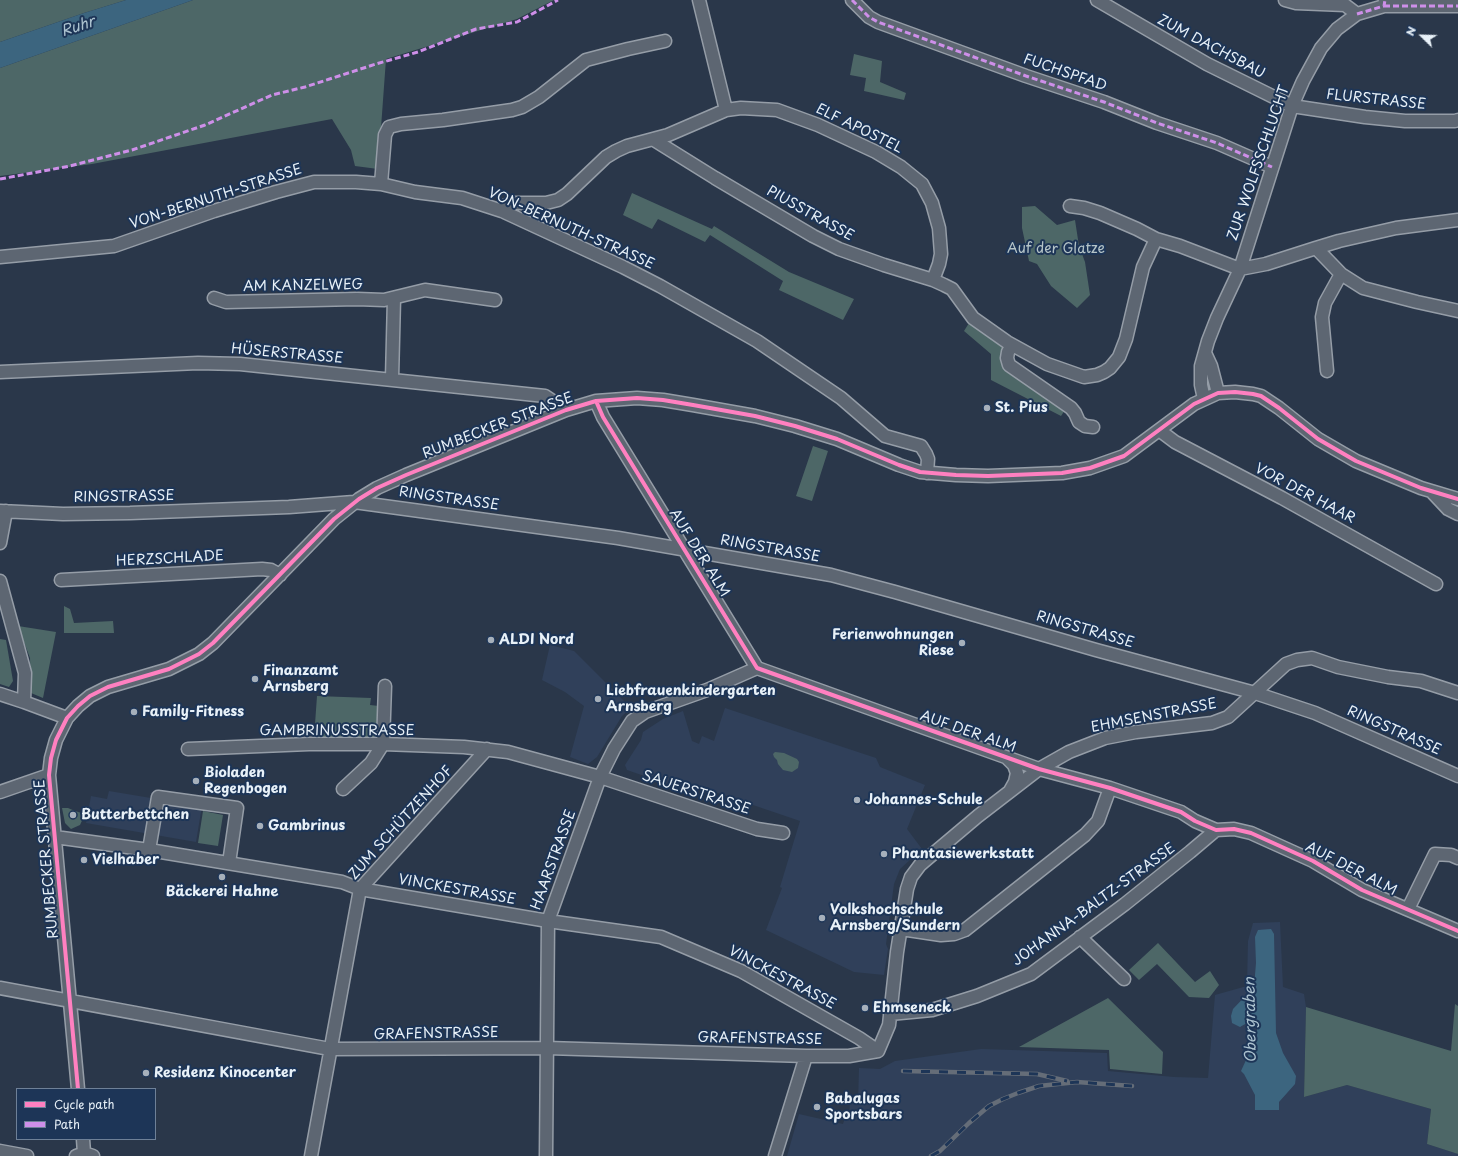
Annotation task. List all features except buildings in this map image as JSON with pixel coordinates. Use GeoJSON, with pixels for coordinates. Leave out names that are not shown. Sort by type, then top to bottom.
{"type":"FeatureCollection","features":[{"type":"Feature","properties":{"kind":"street"},"geometry":{"type":"LineString","coordinates":[[699,0],[726,110]]}},
{"type":"Feature","properties":{"kind":"street","name":"FUCHSPFAD"},"geometry":{"type":"LineString","coordinates":[[852,0],[869,17],[878,22],[1026,76],[1104,102],[1157,123],[1217,143],[1272,167]]}},
{"type":"Feature","properties":{"kind":"street","name":"ZUM DACHSBAU"},"geometry":{"type":"LineString","coordinates":[[1097,0],[1207,64],[1292,106]]}},
{"type":"Feature","properties":{"kind":"street"},"geometry":{"type":"LineString","coordinates":[[1285,0],[1296,3],[1345,5],[1357,14],[1384,3],[1458,6]]}},
{"type":"Feature","properties":{"kind":"street","name":"ZUR WOLFSSCHLUCHT"},"geometry":{"type":"LineString","coordinates":[[1204,399],[1201,366],[1208,341],[1240,269],[1292,106],[1303,81],[1321,48],[1337,29],[1357,14]]}},
{"type":"Feature","properties":{"kind":"street"},"geometry":{"type":"LineString","coordinates":[[381,184],[385,135],[389,127],[401,124],[443,120],[512,110],[522,107],[539,97],[586,60],[665,41]]}},
{"type":"Feature","properties":{"kind":"street","name":"FLURSTRASSE"},"geometry":{"type":"LineString","coordinates":[[1292,106],[1365,117],[1404,121],[1458,120]]}},
{"type":"Feature","properties":{"kind":"street","name":"ELF APOSTEL"},"geometry":{"type":"LineString","coordinates":[[502,211],[506,205],[514,203],[546,203],[558,200],[606,157],[627,146],[654,140],[726,110],[759,108],[777,110],[863,145],[908,172],[922,184],[932,203],[939,228],[941,254],[933,280]]}},
{"type":"Feature","properties":{"kind":"street","name":"PIUSSTRASSE"},"geometry":{"type":"LineString","coordinates":[[654,140],[813,236],[839,249],[933,280],[952,289],[970,315],[1012,345],[1047,364],[1084,377],[1097,375],[1110,368],[1118,357],[1126,339],[1143,267],[1156,239]]}},
{"type":"Feature","properties":{"kind":"street","name":"VON-BERNUTH-STRASSE"},"geometry":{"type":"LineString","coordinates":[[0,256],[114,246],[214,211],[314,182],[356,182],[381,184],[414,192],[462,198],[502,211],[660,286],[757,340],[841,398],[885,436],[922,446],[928,459],[927,473]]}},
{"type":"Feature","properties":{"kind":"street"},"geometry":{"type":"LineString","coordinates":[[1070,206],[1084,208],[1100,213],[1156,239],[1180,246],[1240,269],[1266,264],[1339,241],[1396,228],[1458,220]]}},
{"type":"Feature","properties":{"kind":"street"},"geometry":{"type":"LineString","coordinates":[[1316,248],[1342,274],[1363,288],[1458,311]]}},
{"type":"Feature","properties":{"kind":"street"},"geometry":{"type":"LineString","coordinates":[[1327,371],[1322,317],[1325,303],[1342,274]]}},
{"type":"Feature","properties":{"kind":"street","name":"AM KANZELWEG"},"geometry":{"type":"LineString","coordinates":[[214,298],[226,302],[357,299],[384,300],[425,290],[495,300]]}},
{"type":"Feature","properties":{"kind":"street"},"geometry":{"type":"LineString","coordinates":[[392,379],[394,298]]}},
{"type":"Feature","properties":{"kind":"street"},"geometry":{"type":"LineString","coordinates":[[1012,345],[1008,352],[1007,358],[1009,365],[1071,408],[1079,422],[1085,426],[1093,427]]}},
{"type":"Feature","properties":{"kind":"street"},"geometry":{"type":"LineString","coordinates":[[1205,352],[1211,366],[1218,393]]}},
{"type":"Feature","properties":{"kind":"street","name":"HÜSERSTRASSE"},"geometry":{"type":"LineString","coordinates":[[0,372],[205,363],[240,364],[545,396],[566,410]]}},
{"type":"Feature","properties":{"kind":"street","name":"RUMBECKER STRASSE"},"geometry":{"type":"LineString","coordinates":[[78,1088],[49,774],[51,758],[56,740],[67,718],[90,696],[108,687],[170,669],[199,654],[213,643],[334,519],[354,502],[377,488],[406,475],[566,410],[596,401],[637,398],[663,400],[755,416],[813,431],[837,439],[899,465],[927,473],[988,476],[1076,471],[1108,463],[1124,456],[1181,413],[1204,399],[1218,393],[1244,392],[1261,396],[1279,408],[1318,439],[1344,455],[1385,474],[1432,492],[1458,499]]}},
{"type":"Feature","properties":{"kind":"street","name":"AUF DER ALM"},"geometry":{"type":"LineString","coordinates":[[596,401],[603,417],[757,668],[1039,769],[1110,788],[1181,812],[1195,821],[1216,830],[1234,830],[1251,833],[1313,860],[1362,890],[1458,931]]}},
{"type":"Feature","properties":{"kind":"street","name":"VOR DER HAAR"},"geometry":{"type":"LineString","coordinates":[[1159,430],[1175,442],[1282,498],[1436,584]]}},
{"type":"Feature","properties":{"kind":"street"},"geometry":{"type":"LineString","coordinates":[[1432,492],[1448,509],[1458,514]]}},
{"type":"Feature","properties":{"kind":"street","name":"RINGSTRASSE"},"geometry":{"type":"LineString","coordinates":[[3,511],[63,514],[130,513],[290,507],[354,502],[597,535],[831,575],[1096,650],[1255,693],[1318,714],[1458,776]]}},
{"type":"Feature","properties":{"kind":"street"},"geometry":{"type":"LineString","coordinates":[[0,543],[3,511]]}},
{"type":"Feature","properties":{"kind":"street","name":"HERZSCHLADE"},"geometry":{"type":"LineString","coordinates":[[61,580],[262,569],[271,570],[280,575]]}},
{"type":"Feature","properties":{"kind":"street"},"geometry":{"type":"LineString","coordinates":[[0,580],[25,673],[24,702]]}},
{"type":"Feature","properties":{"kind":"street","name":"EHMSENSTRASSE"},"geometry":{"type":"LineString","coordinates":[[878,1051],[889,1025],[901,929],[910,877],[920,865],[1039,769],[1069,752],[1104,738],[1136,732],[1212,723],[1228,717],[1286,664],[1297,660],[1312,658],[1338,667],[1388,678],[1421,681],[1458,693]]}},
{"type":"Feature","properties":{"kind":"street","name":"HAARSTRASSE"},"geometry":{"type":"LineString","coordinates":[[546,1156],[546,983],[548,921],[600,777],[632,721],[645,712],[707,690],[757,668]]}},
{"type":"Feature","properties":{"kind":"street"},"geometry":{"type":"LineString","coordinates":[[343,789],[371,763],[383,744],[384,686]]}},
{"type":"Feature","properties":{"kind":"street"},"geometry":{"type":"LineString","coordinates":[[0,694],[67,718]]}},
{"type":"Feature","properties":{"kind":"street","name":"GAMBRINUSSTRASSE"},"geometry":{"type":"LineString","coordinates":[[188,749],[309,744],[383,744],[487,749]]}},
{"type":"Feature","properties":{"kind":"street"},"geometry":{"type":"LineString","coordinates":[[487,749],[508,752],[600,777]]}},
{"type":"Feature","properties":{"kind":"street","name":"ZUM SCHÜTZENHOF"},"geometry":{"type":"LineString","coordinates":[[311,1156],[360,888],[487,749]]}},
{"type":"Feature","properties":{"kind":"street","name":"AUF DER ALM"},"geometry":{"type":"LineString","coordinates":[[1006,757],[1014,765],[1016,773],[1015,782],[1010,792]]}},
{"type":"Feature","properties":{"kind":"street"},"geometry":{"type":"LineString","coordinates":[[0,792],[49,774]]}},
{"type":"Feature","properties":{"kind":"street","name":"SAUERSTRASSE"},"geometry":{"type":"LineString","coordinates":[[600,777],[757,829],[783,833]]}},
{"type":"Feature","properties":{"kind":"street"},"geometry":{"type":"LineString","coordinates":[[901,929],[941,935],[954,934],[965,930],[1085,835],[1098,821],[1110,788]]}},
{"type":"Feature","properties":{"kind":"street"},"geometry":{"type":"LineString","coordinates":[[149,850],[158,797],[237,808],[229,863]]}},
{"type":"Feature","properties":{"kind":"street","name":"JOHANNA-BALTZ-STRASSE"},"geometry":{"type":"LineString","coordinates":[[890,1014],[932,1010],[977,996],[1031,974],[1135,896],[1216,830]]}},
{"type":"Feature","properties":{"kind":"street","name":"VINCKESTRASSE"},"geometry":{"type":"LineString","coordinates":[[55,837],[229,863],[342,882],[360,888],[548,921],[661,937],[741,971],[859,1038],[878,1051]]}},
{"type":"Feature","properties":{"kind":"street"},"geometry":{"type":"LineString","coordinates":[[1408,910],[1435,854],[1451,855],[1458,858]]}},
{"type":"Feature","properties":{"kind":"street"},"geometry":{"type":"LineString","coordinates":[[1080,937],[1124,979]]}},
{"type":"Feature","properties":{"kind":"street","name":"GRAFENSTRASSE"},"geometry":{"type":"LineString","coordinates":[[0,988],[330,1049],[547,1048],[806,1056],[849,1056],[878,1051]]}},
{"type":"Feature","properties":{"kind":"street"},"geometry":{"type":"LineString","coordinates":[[775,1156],[806,1056]]}},
{"type":"Feature","properties":{"kind":"street"},"geometry":{"type":"LineString","coordinates":[[83,1140],[84,1155]]}},
{"type":"Feature","properties":{"kind":"street"},"geometry":{"type":"LineString","coordinates":[[0,1151],[27,1156]]}},
{"type":"Feature","properties":{"kind":"shaded area","name":"Liebfrauenkindergarten Arnsberg"},"geometry":{"type":"Polygon","coordinates":[[[550,645],[574,651],[631,708],[622,716],[597,757],[588,764],[570,757],[584,706],[565,692],[542,680],[550,645]]]}},
{"type":"Feature","properties":{"kind":"shaded area"},"geometry":{"type":"Polygon","coordinates":[[[725,708],[876,758],[880,767],[925,785],[907,829],[922,849],[900,869],[894,884],[886,944],[888,949],[884,975],[854,972],[766,930],[782,888],[780,887],[800,821],[706,789],[688,791],[627,770],[625,765],[641,740],[643,732],[663,719],[683,711],[692,741],[699,744],[702,736],[714,741],[725,708]]]}},
{"type":"Feature","properties":{"kind":"shaded area"},"geometry":{"type":"Polygon","coordinates":[[[109,791],[169,801],[203,800],[196,842],[86,823],[91,796],[107,799],[109,791]]]}},
{"type":"Feature","properties":{"kind":"shaded area"},"geometry":{"type":"Polygon","coordinates":[[[1280,922],[1283,987],[1304,994],[1306,1007],[1304,1097],[1347,1085],[1431,1109],[1427,1144],[1458,1154],[1458,1156],[787,1156],[799,1114],[843,1124],[845,1118],[849,1118],[850,1101],[858,1103],[859,1068],[880,1069],[895,1061],[981,1049],[1107,1053],[1108,1071],[1174,1077],[1208,1078],[1215,995],[1247,986],[1248,941],[1253,923],[1280,922]]]}},
{"type":"Feature","properties":{"kind":"green space"},"geometry":{"type":"Polygon","coordinates":[[[0,0],[126,0],[0,42],[0,0]]]}},
{"type":"Feature","properties":{"kind":"green space"},"geometry":{"type":"Polygon","coordinates":[[[193,0],[554,0],[517,19],[386,59],[378,169],[355,166],[351,150],[332,119],[92,164],[0,176],[0,68],[193,0]]]}},
{"type":"Feature","properties":{"kind":"green space"},"geometry":{"type":"Polygon","coordinates":[[[854,54],[882,61],[880,82],[906,93],[904,100],[864,91],[866,78],[850,75],[854,54]]]}},
{"type":"Feature","properties":{"kind":"green space"},"geometry":{"type":"Polygon","coordinates":[[[632,193],[712,229],[714,226],[789,272],[854,299],[843,320],[779,290],[783,281],[710,235],[705,242],[658,219],[652,229],[623,215],[632,193]]]}},
{"type":"Feature","properties":{"kind":"green space","name":"Auf der Glatze"},"geometry":{"type":"Polygon","coordinates":[[[1035,206],[1057,225],[1075,220],[1079,246],[1085,262],[1090,295],[1077,308],[1051,286],[1037,264],[1029,261],[1022,228],[1022,207],[1035,206]]]}},
{"type":"Feature","properties":{"kind":"green space"},"geometry":{"type":"Polygon","coordinates":[[[969,323],[1002,347],[1001,362],[1007,371],[1065,410],[1061,416],[991,380],[991,354],[964,331],[969,323]]]}},
{"type":"Feature","properties":{"kind":"green space"},"geometry":{"type":"Polygon","coordinates":[[[813,446],[828,451],[812,501],[796,496],[813,446]]]}},
{"type":"Feature","properties":{"kind":"green space"},"geometry":{"type":"Polygon","coordinates":[[[64,606],[70,609],[74,623],[113,621],[114,633],[64,633],[64,606]]]}},
{"type":"Feature","properties":{"kind":"green space"},"geometry":{"type":"Polygon","coordinates":[[[18,626],[56,632],[43,698],[31,693],[30,658],[18,626]]]}},
{"type":"Feature","properties":{"kind":"green space"},"geometry":{"type":"Polygon","coordinates":[[[0,639],[6,640],[13,681],[9,687],[0,684],[0,639]]]}},
{"type":"Feature","properties":{"kind":"green space"},"geometry":{"type":"Polygon","coordinates":[[[317,696],[371,698],[370,705],[379,706],[377,738],[314,738],[317,696]]]}},
{"type":"Feature","properties":{"kind":"green space"},"geometry":{"type":"Polygon","coordinates":[[[775,752],[784,753],[797,759],[799,762],[798,768],[792,772],[783,770],[774,757],[773,754],[775,752]]]}},
{"type":"Feature","properties":{"kind":"green space"},"geometry":{"type":"Polygon","coordinates":[[[62,808],[68,808],[85,814],[80,825],[71,829],[65,823],[62,808]]]}},
{"type":"Feature","properties":{"kind":"green space"},"geometry":{"type":"Polygon","coordinates":[[[203,811],[223,815],[218,846],[198,843],[203,811]]]}},
{"type":"Feature","properties":{"kind":"green space"},"geometry":{"type":"Polygon","coordinates":[[[1158,943],[1195,982],[1210,971],[1219,985],[1209,998],[1189,997],[1157,964],[1139,980],[1129,970],[1158,943]]]}},
{"type":"Feature","properties":{"kind":"green space"},"geometry":{"type":"Polygon","coordinates":[[[1108,998],[1163,1052],[1162,1074],[1110,1069],[1109,1050],[1019,1047],[1108,998]]]}},
{"type":"Feature","properties":{"kind":"green space"},"geometry":{"type":"Polygon","coordinates":[[[1455,1004],[1458,1006],[1458,1154],[1427,1144],[1431,1109],[1347,1085],[1304,1097],[1306,1007],[1451,1051],[1455,1004]]]}},
{"type":"Feature","properties":{"kind":"water","name":"Ruhr"},"geometry":{"type":"Polygon","coordinates":[[[126,0],[193,0],[0,68],[0,42],[126,0]]]}},
{"type":"Feature","properties":{"kind":"water","name":"Obergraben"},"geometry":{"type":"Polygon","coordinates":[[[1271,929],[1274,934],[1276,1033],[1283,1053],[1296,1076],[1295,1084],[1279,1102],[1279,1110],[1255,1110],[1255,1095],[1241,1071],[1257,1036],[1257,1022],[1252,1020],[1240,1027],[1232,1023],[1231,1016],[1233,1009],[1254,987],[1256,963],[1255,937],[1258,930],[1271,929]]]}},
{"type":"Feature","properties":{"kind":"railway"},"geometry":{"type":"LineString","coordinates":[[903,1071],[1037,1074],[1067,1081]]}},
{"type":"Feature","properties":{"kind":"railway"},"geometry":{"type":"LineString","coordinates":[[931,1156],[940,1151],[989,1106],[1018,1093],[1039,1086],[1077,1082],[1132,1086]]}},
{"type":"Feature","properties":{"kind":"marked path"},"geometry":{"type":"LineString","coordinates":[[0,179],[70,166],[132,150],[205,125],[272,95],[305,87],[418,52],[476,29],[517,22],[558,0]]}},
{"type":"Feature","properties":{"kind":"marked path"},"geometry":{"type":"LineString","coordinates":[[852,0],[869,17],[878,22],[1026,76],[1104,102],[1157,123],[1217,143],[1272,167]]}},
{"type":"Feature","properties":{"kind":"marked path"},"geometry":{"type":"LineString","coordinates":[[1357,14],[1384,6],[1385,0]]}},
{"type":"Feature","properties":{"kind":"marked path"},"geometry":{"type":"LineString","coordinates":[[1384,6],[1458,6]]}},
{"type":"Feature","properties":{"kind":"cycle path"},"geometry":{"type":"LineString","coordinates":[[78,1088],[49,775],[51,758],[56,740],[67,718],[90,696],[108,687],[169,669],[199,654],[213,643],[334,519],[359,499],[377,488],[406,475],[566,410],[596,401],[637,398],[663,400],[693,405],[755,416],[795,426],[837,439],[899,465],[920,472],[988,476],[1062,473],[1090,468],[1124,456],[1194,404],[1218,393],[1235,392],[1261,396],[1279,408],[1318,439],[1356,461],[1421,488],[1458,499]]}},
{"type":"Feature","properties":{"kind":"cycle path"},"geometry":{"type":"LineString","coordinates":[[596,401],[603,417],[757,668],[1039,769],[1110,788],[1181,812],[1195,821],[1216,830],[1234,829],[1251,833],[1313,861],[1362,890],[1458,931]]}},
{"type":"Feature","properties":{"kind":"place","name":"St. Pius"},"geometry":{"type":"Point","coordinates":[987,408]}},
{"type":"Feature","properties":{"kind":"place","name":"ALDI Nord"},"geometry":{"type":"Point","coordinates":[491,640]}},
{"type":"Feature","properties":{"kind":"place","name":"Ferienwohnungen Riese"},"geometry":{"type":"Point","coordinates":[962,643]}},
{"type":"Feature","properties":{"kind":"place","name":"Finanzamt Arnsberg"},"geometry":{"type":"Point","coordinates":[255,679]}},
{"type":"Feature","properties":{"kind":"place","name":"Liebfrauenkindergarten Arnsberg"},"geometry":{"type":"Point","coordinates":[598,699]}},
{"type":"Feature","properties":{"kind":"place","name":"Family-Fitness"},"geometry":{"type":"Point","coordinates":[134,712]}},
{"type":"Feature","properties":{"kind":"place","name":"Bioladen Regenbogen"},"geometry":{"type":"Point","coordinates":[196,781]}},
{"type":"Feature","properties":{"kind":"place","name":"Johannes-Schule"},"geometry":{"type":"Point","coordinates":[857,800]}},
{"type":"Feature","properties":{"kind":"place","name":"Butterbettchen"},"geometry":{"type":"Point","coordinates":[73,815]}},
{"type":"Feature","properties":{"kind":"place","name":"Gambrinus"},"geometry":{"type":"Point","coordinates":[260,826]}},
{"type":"Feature","properties":{"kind":"place","name":"Phantasiewerkstatt"},"geometry":{"type":"Point","coordinates":[884,854]}},
{"type":"Feature","properties":{"kind":"place","name":"Vielhaber"},"geometry":{"type":"Point","coordinates":[84,860]}},
{"type":"Feature","properties":{"kind":"place","name":"Bäckerei Hahne"},"geometry":{"type":"Point","coordinates":[222,877]}},
{"type":"Feature","properties":{"kind":"place","name":"Volkshochschule Arnsberg/Sundern"},"geometry":{"type":"Point","coordinates":[822,918]}},
{"type":"Feature","properties":{"kind":"place","name":"Ehmseneck"},"geometry":{"type":"Point","coordinates":[865,1008]}},
{"type":"Feature","properties":{"kind":"place","name":"Residenz Kinocenter"},"geometry":{"type":"Point","coordinates":[146,1073]}},
{"type":"Feature","properties":{"kind":"place","name":"Babalugas Sportsbars"},"geometry":{"type":"Point","coordinates":[817,1107]}}]}
